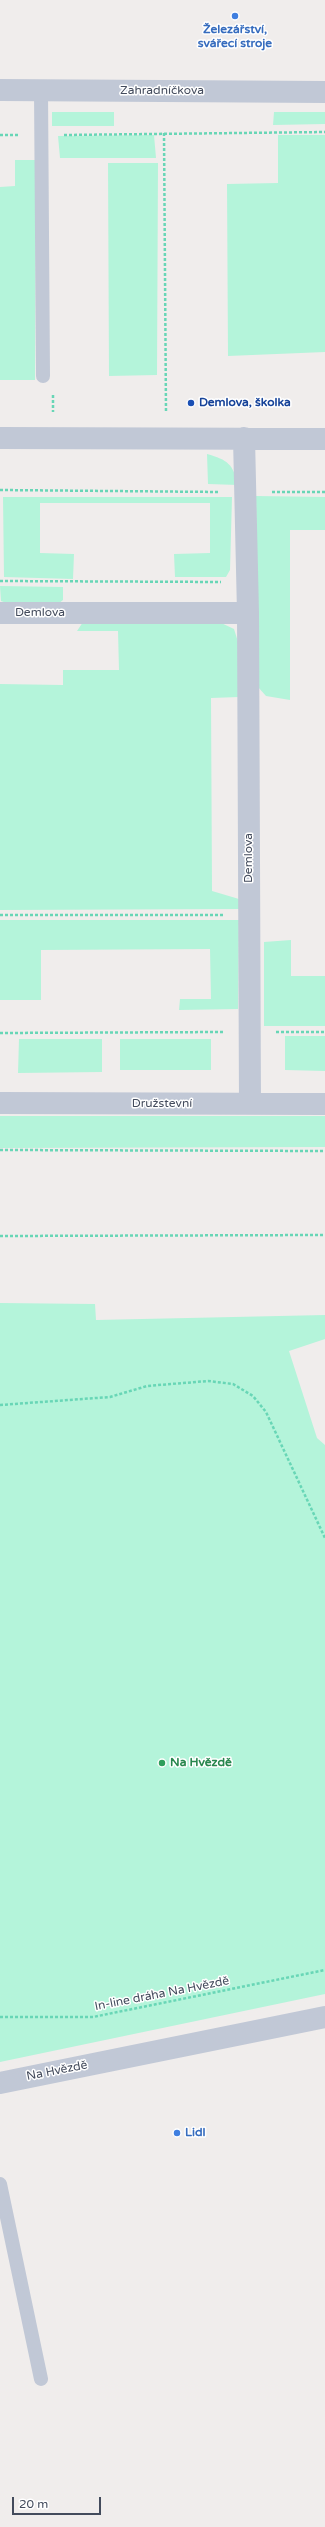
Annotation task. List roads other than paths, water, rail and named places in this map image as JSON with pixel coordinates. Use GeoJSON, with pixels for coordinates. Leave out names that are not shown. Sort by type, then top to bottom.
{"type":"FeatureCollection","features":[{"type":"Feature","properties":{"kind":"street","name":"Zahradníčkova"},"geometry":{"type":"LineString","coordinates":[[0,90],[325,92]]}},
{"type":"Feature","properties":{"kind":"street"},"geometry":{"type":"LineString","coordinates":[[0,438],[325,439]]}},
{"type":"Feature","properties":{"kind":"street","name":"Demlova"},"geometry":{"type":"LineString","coordinates":[[244,438],[244,492],[248,613],[250,1104]]}},
{"type":"Feature","properties":{"kind":"street","name":"Demlova"},"geometry":{"type":"LineString","coordinates":[[0,613],[248,613]]}},
{"type":"Feature","properties":{"kind":"street","name":"Družstevní"},"geometry":{"type":"LineString","coordinates":[[0,1103],[325,1104]]}},
{"type":"Feature","properties":{"kind":"street","name":"Na Hvězdě"},"geometry":{"type":"LineString","coordinates":[[0,2082],[325,2017]]}},
{"type":"Feature","properties":{"kind":"lane"},"geometry":{"type":"LineString","coordinates":[[41,90],[43,376]]}},
{"type":"Feature","properties":{"kind":"lane"},"geometry":{"type":"LineString","coordinates":[[0,2184],[41,2378]]}},
{"type":"Feature","properties":{"kind":"place","name":"Železářství, svářecí stroje"},"geometry":{"type":"Point","coordinates":[235,16]}},
{"type":"Feature","properties":{"kind":"place","name":"Demlova, školka"},"geometry":{"type":"Point","coordinates":[191,403]}},
{"type":"Feature","properties":{"kind":"place","name":"Na Hvězdě"},"geometry":{"type":"Point","coordinates":[162,1763]}},
{"type":"Feature","properties":{"kind":"place","name":"Lidl"},"geometry":{"type":"Point","coordinates":[177,2133]}}]}
